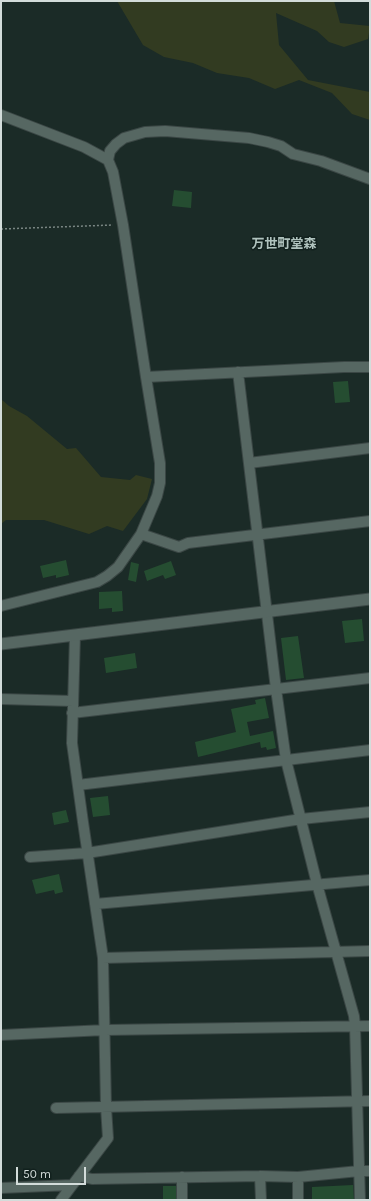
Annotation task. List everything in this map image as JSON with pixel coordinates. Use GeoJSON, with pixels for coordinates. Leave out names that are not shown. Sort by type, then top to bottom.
{"type":"FeatureCollection","features":[{"type":"Feature","properties":{"kind":"street"},"geometry":{"type":"LineString","coordinates":[[1,115],[84,147],[108,160]]}},
{"type":"Feature","properties":{"kind":"street"},"geometry":{"type":"LineString","coordinates":[[1,606],[98,582],[107,576],[118,567],[141,534],[157,496],[160,483],[160,463],[123,225],[113,172],[108,160],[110,151],[124,138],[145,132],[249,138],[281,146],[293,154],[321,161],[370,179]]}},
{"type":"Feature","properties":{"kind":"street"},"geometry":{"type":"LineString","coordinates":[[146,377],[370,367]]}},
{"type":"Feature","properties":{"kind":"street"},"geometry":{"type":"LineString","coordinates":[[238,372],[266,612],[286,760],[355,1026],[360,1200]]}},
{"type":"Feature","properties":{"kind":"street"},"geometry":{"type":"LineString","coordinates":[[249,463],[370,448]]}},
{"type":"Feature","properties":{"kind":"street"},"geometry":{"type":"LineString","coordinates":[[141,534],[179,547],[188,543],[370,521]]}},
{"type":"Feature","properties":{"kind":"street"},"geometry":{"type":"LineString","coordinates":[[1,644],[370,599]]}},
{"type":"Feature","properties":{"kind":"street"},"geometry":{"type":"LineString","coordinates":[[61,1200],[108,1138],[103,958],[72,743],[74,636]]}},
{"type":"Feature","properties":{"kind":"street"},"geometry":{"type":"LineString","coordinates":[[72,713],[370,678]]}},
{"type":"Feature","properties":{"kind":"street"},"geometry":{"type":"LineString","coordinates":[[1,699],[73,701]]}},
{"type":"Feature","properties":{"kind":"street"},"geometry":{"type":"LineString","coordinates":[[78,785],[370,750]]}},
{"type":"Feature","properties":{"kind":"street"},"geometry":{"type":"LineString","coordinates":[[30,856],[87,853],[301,819],[370,812]]}},
{"type":"Feature","properties":{"kind":"street"},"geometry":{"type":"LineString","coordinates":[[95,904],[370,880]]}},
{"type":"Feature","properties":{"kind":"street"},"geometry":{"type":"LineString","coordinates":[[103,958],[370,951]]}},
{"type":"Feature","properties":{"kind":"street"},"geometry":{"type":"LineString","coordinates":[[1,1035],[105,1030],[370,1026]]}},
{"type":"Feature","properties":{"kind":"street"},"geometry":{"type":"LineString","coordinates":[[56,1108],[370,1101]]}},
{"type":"Feature","properties":{"kind":"street"},"geometry":{"type":"LineString","coordinates":[[79,1176],[92,1179],[260,1176],[298,1177],[370,1171]]}},
{"type":"Feature","properties":{"kind":"street"},"geometry":{"type":"LineString","coordinates":[[260,1176],[261,1200]]}},
{"type":"Feature","properties":{"kind":"street"},"geometry":{"type":"LineString","coordinates":[[182,1177],[182,1200]]}},
{"type":"Feature","properties":{"kind":"street"},"geometry":{"type":"LineString","coordinates":[[298,1177],[298,1200]]}},
{"type":"Feature","properties":{"kind":"street"},"geometry":{"type":"LineString","coordinates":[[1,1188],[72,1185]]}},
{"type":"Feature","properties":{"kind":"path"},"geometry":{"type":"LineString","coordinates":[[1,230],[123,225]]}},
{"type":"Feature","properties":{"kind":"green space"},"geometry":{"type":"Polygon","coordinates":[[[117,1],[334,1],[340,23],[370,26],[368,39],[344,47],[329,42],[317,31],[276,13],[279,45],[308,80],[370,92],[370,120],[352,114],[332,93],[299,80],[275,89],[249,78],[217,73],[193,63],[164,57],[143,45],[117,1]]]}},
{"type":"Feature","properties":{"kind":"green space"},"geometry":{"type":"Polygon","coordinates":[[[1,399],[9,406],[27,416],[67,449],[76,448],[101,477],[130,480],[136,475],[152,479],[147,499],[123,531],[107,526],[89,534],[44,520],[6,520],[1,524],[1,399]]]}},
{"type":"Feature","properties":{"kind":"building"},"geometry":{"type":"Polygon","coordinates":[[[174,190],[192,192],[191,208],[172,206],[174,190]]]}},
{"type":"Feature","properties":{"kind":"building"},"geometry":{"type":"Polygon","coordinates":[[[348,381],[350,402],[335,403],[333,382],[348,381]]]}},
{"type":"Feature","properties":{"kind":"building"},"geometry":{"type":"Polygon","coordinates":[[[66,560],[69,575],[56,578],[56,575],[43,578],[40,566],[66,560]]]}},
{"type":"Feature","properties":{"kind":"building"},"geometry":{"type":"Polygon","coordinates":[[[171,561],[176,575],[165,579],[163,575],[147,581],[144,571],[171,561]]]}},
{"type":"Feature","properties":{"kind":"building"},"geometry":{"type":"Polygon","coordinates":[[[131,562],[139,564],[136,582],[128,580],[131,562]]]}},
{"type":"Feature","properties":{"kind":"building"},"geometry":{"type":"Polygon","coordinates":[[[122,591],[123,611],[112,612],[112,608],[99,609],[99,592],[122,591]]]}},
{"type":"Feature","properties":{"kind":"building"},"geometry":{"type":"Polygon","coordinates":[[[362,619],[364,641],[345,643],[342,621],[362,619]]]}},
{"type":"Feature","properties":{"kind":"building"},"geometry":{"type":"Polygon","coordinates":[[[298,636],[304,678],[286,680],[281,638],[298,636]]]}},
{"type":"Feature","properties":{"kind":"building"},"geometry":{"type":"Polygon","coordinates":[[[135,653],[137,668],[106,673],[104,658],[135,653]]]}},
{"type":"Feature","properties":{"kind":"building"},"geometry":{"type":"Polygon","coordinates":[[[265,698],[269,718],[247,722],[250,736],[273,731],[276,748],[267,750],[266,747],[261,748],[260,742],[198,757],[195,742],[236,732],[231,709],[256,704],[255,700],[265,698]]]}},
{"type":"Feature","properties":{"kind":"building"},"geometry":{"type":"Polygon","coordinates":[[[108,796],[110,815],[93,817],[90,798],[108,796]]]}},
{"type":"Feature","properties":{"kind":"building"},"geometry":{"type":"Polygon","coordinates":[[[66,810],[69,822],[54,825],[52,813],[66,810]]]}},
{"type":"Feature","properties":{"kind":"building"},"geometry":{"type":"Polygon","coordinates":[[[59,874],[63,892],[55,894],[54,890],[36,894],[32,880],[59,874]]]}},
{"type":"Feature","properties":{"kind":"building"},"geometry":{"type":"Polygon","coordinates":[[[353,1185],[354,1200],[312,1200],[312,1187],[353,1185]]]}},
{"type":"Feature","properties":{"kind":"building"},"geometry":{"type":"Polygon","coordinates":[[[163,1186],[176,1186],[176,1200],[163,1200],[163,1186]]]}},
{"type":"Feature","properties":{"kind":"district","name":"万世町堂森"},"geometry":{"type":"Point","coordinates":[284,244]}}]}
